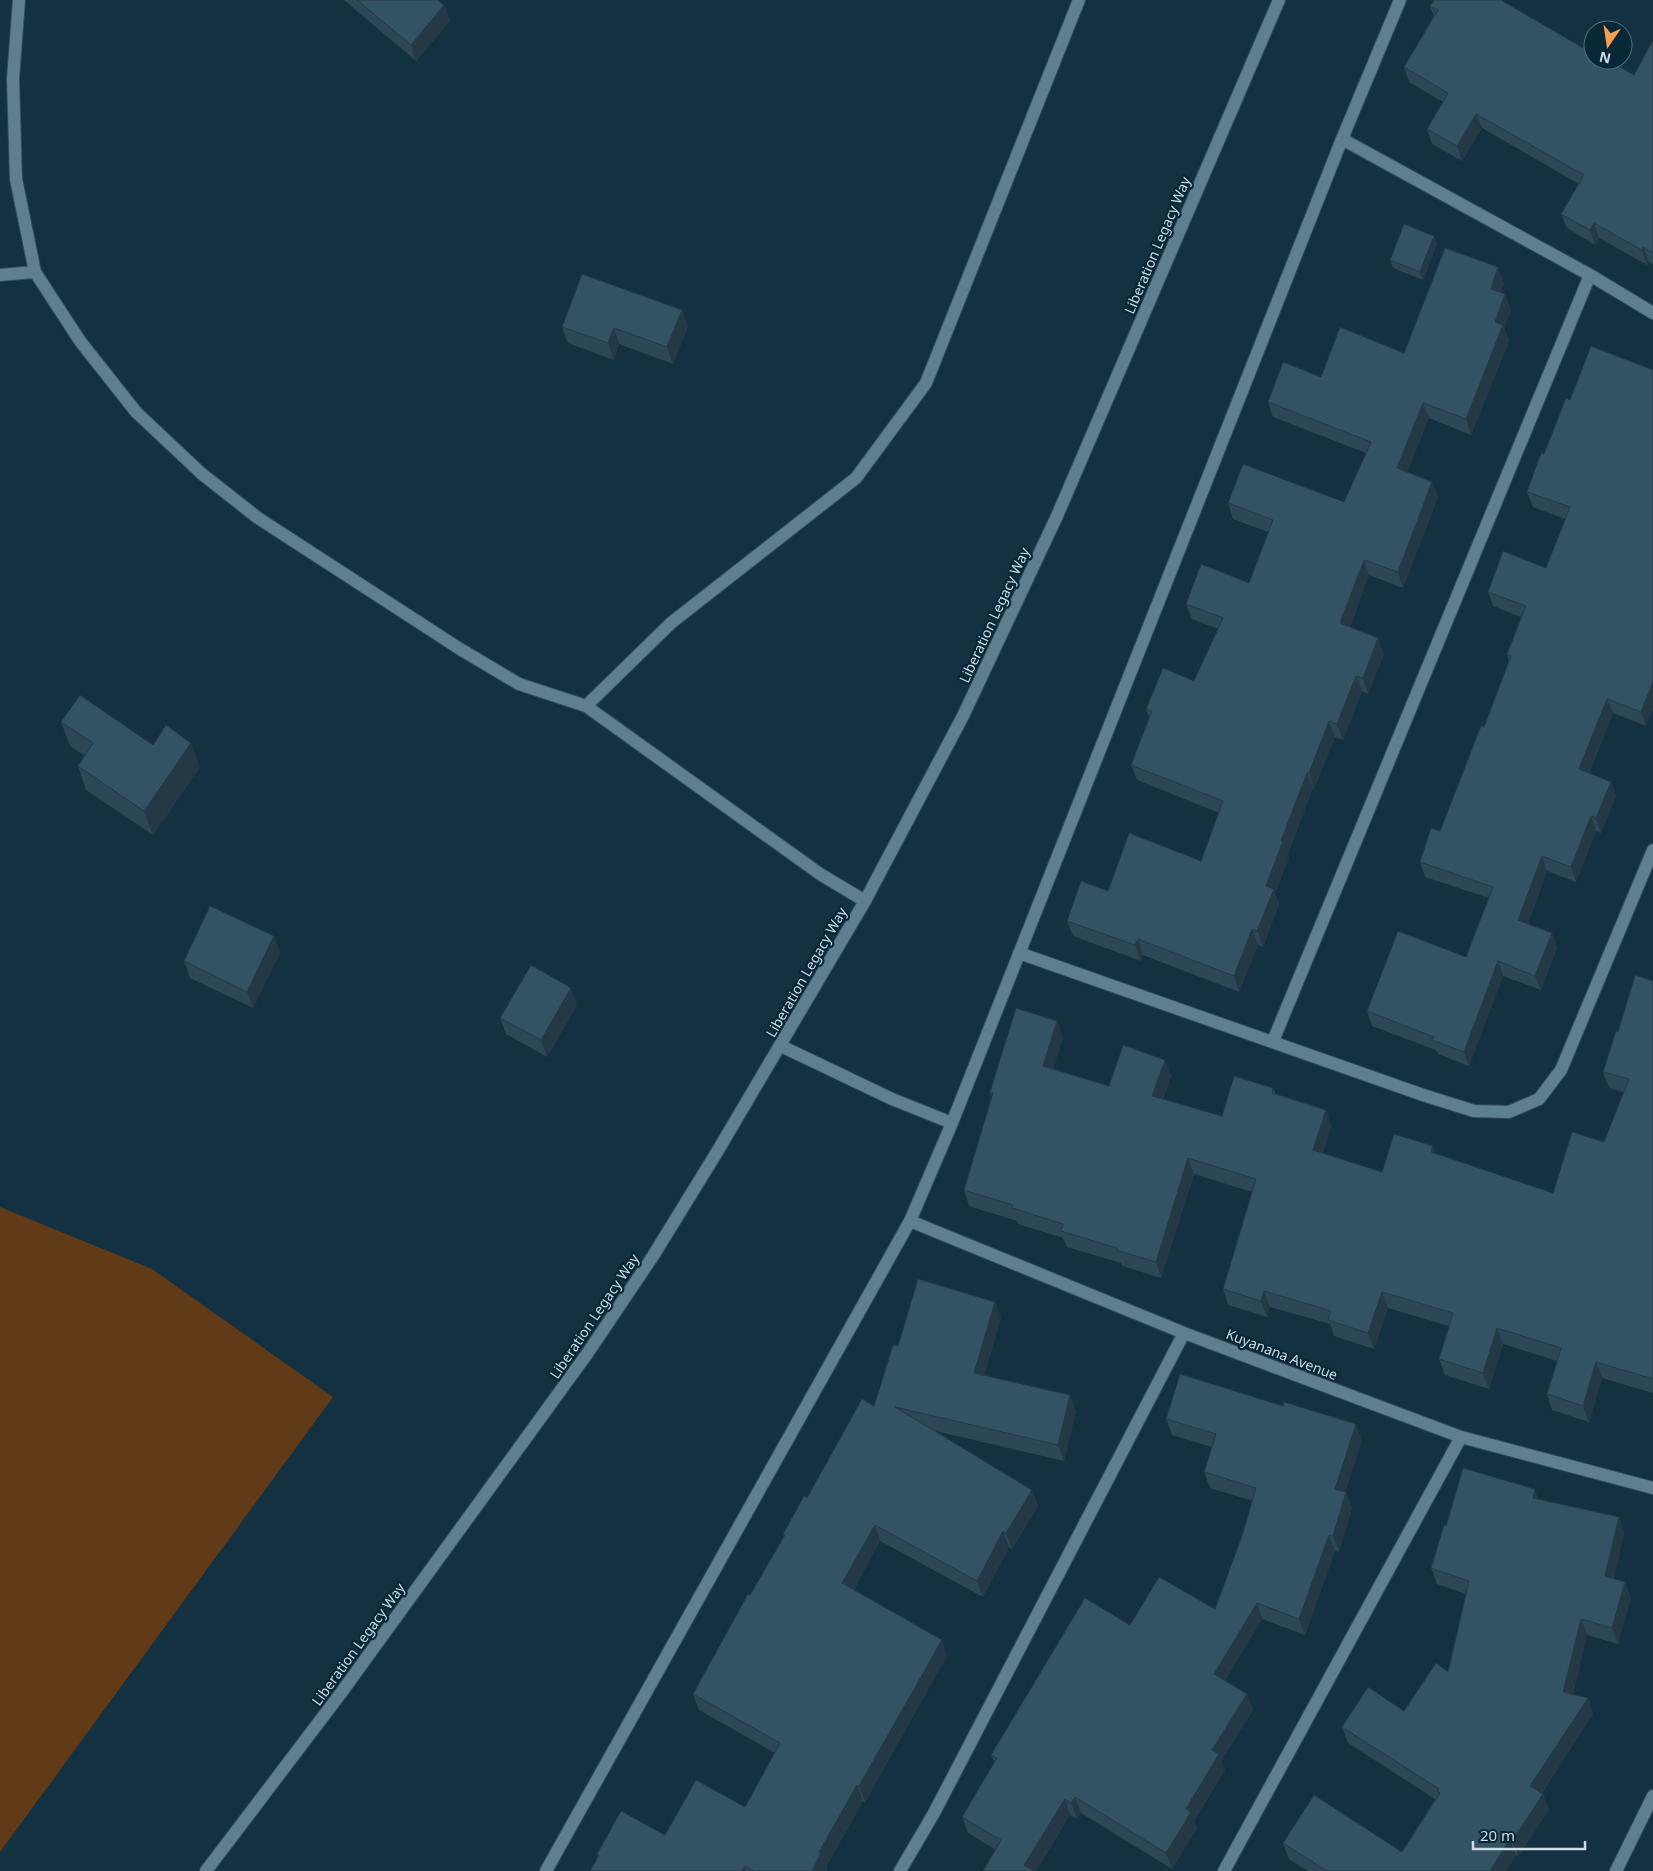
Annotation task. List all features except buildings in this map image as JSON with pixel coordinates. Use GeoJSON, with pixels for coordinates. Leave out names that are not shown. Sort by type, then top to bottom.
{"type":"FeatureCollection","features":[{"type":"Feature","properties":{"kind":"street"},"geometry":{"type":"LineString","coordinates":[[20,0],[13,79],[16,179],[35,272],[80,341],[136,412],[202,474],[258,518],[460,650],[519,684],[586,706],[820,874],[865,901]]}},
{"type":"Feature","properties":{"kind":"street"},"geometry":{"type":"LineString","coordinates":[[586,706],[671,623],[856,478],[926,383],[1079,0]]}},
{"type":"Feature","properties":{"kind":"street","name":"Liberation Legacy Way"},"geometry":{"type":"LineString","coordinates":[[206,1871],[341,1693],[587,1354],[652,1256],[780,1046],[865,901],[963,716],[1057,516],[1278,0]]}},
{"type":"Feature","properties":{"kind":"street"},"geometry":{"type":"LineString","coordinates":[[546,1871],[910,1222],[952,1123],[1342,139],[1400,0]]}},
{"type":"Feature","properties":{"kind":"street"},"geometry":{"type":"LineString","coordinates":[[1342,139],[1590,275],[1653,314]]}},
{"type":"Feature","properties":{"kind":"street"},"geometry":{"type":"LineString","coordinates":[[0,275],[35,272]]}},
{"type":"Feature","properties":{"kind":"street"},"geometry":{"type":"LineString","coordinates":[[1273,1042],[1590,275]]}},
{"type":"Feature","properties":{"kind":"street"},"geometry":{"type":"LineString","coordinates":[[1019,952],[1474,1111],[1509,1112],[1539,1099],[1562,1070],[1653,850]]}},
{"type":"Feature","properties":{"kind":"street"},"geometry":{"type":"LineString","coordinates":[[780,1046],[884,1095],[952,1123]]}},
{"type":"Feature","properties":{"kind":"street","name":"Kuyanana Avenue"},"geometry":{"type":"LineString","coordinates":[[910,1222],[1184,1333],[1461,1437],[1653,1488]]}},
{"type":"Feature","properties":{"kind":"street"},"geometry":{"type":"LineString","coordinates":[[900,1871],[934,1813],[1184,1333]]}},
{"type":"Feature","properties":{"kind":"street"},"geometry":{"type":"LineString","coordinates":[[1224,1871],[1461,1437]]}},
{"type":"Feature","properties":{"kind":"street"},"geometry":{"type":"LineString","coordinates":[[1616,1871],[1653,1796]]}},
{"type":"Feature","properties":{"kind":"shaded area"},"geometry":{"type":"Polygon","coordinates":[[[0,1207],[152,1269],[333,1397],[0,1852],[0,1207]]]}}]}
